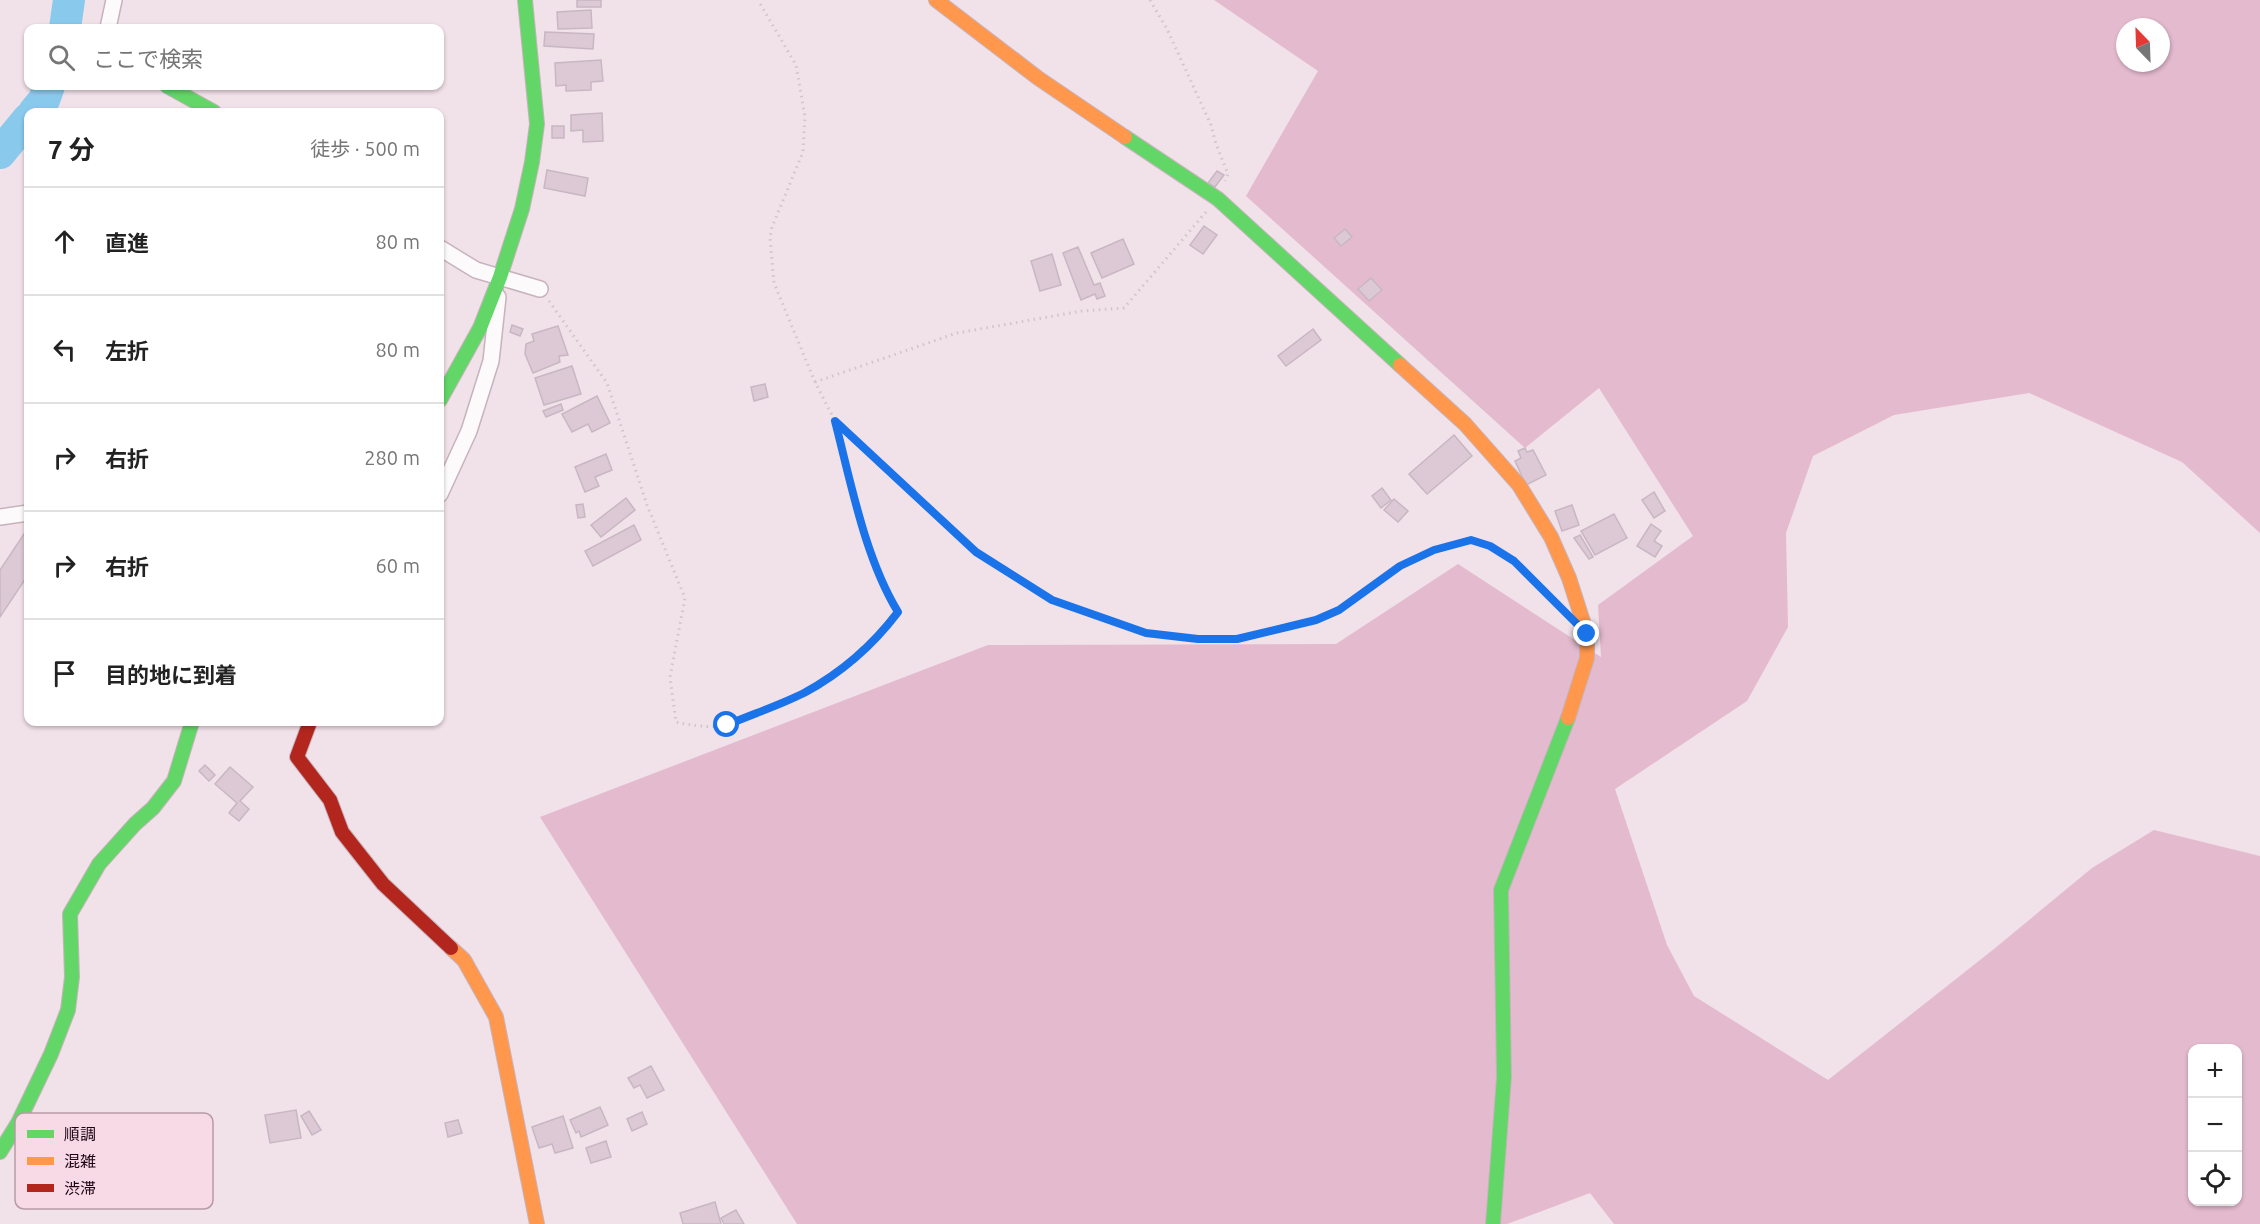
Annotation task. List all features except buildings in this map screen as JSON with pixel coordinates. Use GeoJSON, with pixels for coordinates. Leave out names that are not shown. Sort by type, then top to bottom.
{"type":"FeatureCollection","features":[{"type":"Feature","properties":{"kind":"street"},"geometry":{"type":"LineString","coordinates":[[109,24],[114,0]]}},
{"type":"Feature","properties":{"kind":"street"},"geometry":{"type":"LineString","coordinates":[[444,393],[480,328],[500,277],[522,209],[532,162],[537,124],[525,0]]}},
{"type":"Feature","properties":{"kind":"street"},"geometry":{"type":"LineString","coordinates":[[936,0],[1038,78],[1218,199],[1465,424],[1519,485],[1551,537],[1569,578],[1587,634],[1587,658],[1575,700],[1501,890],[1504,1077],[1493,1224]]}},
{"type":"Feature","properties":{"kind":"street"},"geometry":{"type":"LineString","coordinates":[[174,90],[206,108]]}},
{"type":"Feature","properties":{"kind":"street"},"geometry":{"type":"LineString","coordinates":[[444,250],[476,270],[540,289]]}},
{"type":"Feature","properties":{"kind":"street"},"geometry":{"type":"LineString","coordinates":[[444,485],[468,431],[491,361],[500,277]]}},
{"type":"Feature","properties":{"kind":"street"},"geometry":{"type":"LineString","coordinates":[[0,517],[24,514]]}},
{"type":"Feature","properties":{"kind":"street"},"geometry":{"type":"LineString","coordinates":[[23,1113],[51,1054],[68,1010],[72,977],[70,914],[99,864],[135,824],[153,808],[174,781],[191,726]]}},
{"type":"Feature","properties":{"kind":"street"},"geometry":{"type":"LineString","coordinates":[[309,726],[297,757],[330,800],[342,832],[383,884],[464,960],[496,1017],[537,1224]]}},
{"type":"Feature","properties":{"kind":"street"},"geometry":{"type":"LineString","coordinates":[[0,1152],[15,1128]]}},
{"type":"Feature","properties":{"kind":"path"},"geometry":{"type":"LineString","coordinates":[[540,289],[607,383],[646,505],[685,598],[670,677],[676,722],[692,726],[727,725],[804,693],[846,666],[884,630],[898,612],[880,577],[858,509],[835,421],[815,382],[774,283],[770,238],[772,227],[802,152],[805,117],[796,65],[758,0]]}},
{"type":"Feature","properties":{"kind":"path"},"geometry":{"type":"LineString","coordinates":[[815,382],[957,333],[1082,311],[1124,308],[1218,199],[1228,174],[1211,124],[1167,29],[1150,0]]}},
{"type":"Feature","properties":{"kind":"path"},"geometry":{"type":"LineString","coordinates":[[835,421],[976,552],[1052,600],[1146,633],[1198,639],[1237,639],[1316,620],[1339,610],[1400,566],[1434,550],[1471,540],[1490,546],[1514,561],[1563,610]]}},
{"type":"Feature","properties":{"kind":"shaded area"},"geometry":{"type":"Polygon","coordinates":[[[1214,0],[2260,0],[2260,533],[2182,462],[2029,393],[1894,415],[1813,456],[1786,533],[1788,627],[1747,701],[1615,789],[1667,945],[1694,996],[1828,1080],[2092,868],[2154,830],[2260,856],[2260,1224],[1614,1224],[1590,1193],[1507,1224],[797,1224],[540,817],[988,645],[1336,644],[1458,564],[1601,657],[1598,605],[1693,536],[1599,388],[1525,448],[1246,196],[1318,71],[1214,0]]]}},
{"type":"Feature","properties":{"kind":"waterway"},"geometry":{"type":"LineString","coordinates":[[66,24],[69,0]]}},
{"type":"Feature","properties":{"kind":"waterway"},"geometry":{"type":"LineString","coordinates":[[37,108],[44,100],[48,90]]}},
{"type":"Feature","properties":{"kind":"waterway"},"geometry":{"type":"LineString","coordinates":[[0,153],[24,124]]}},
{"type":"Feature","properties":{"kind":"traffic: fast"},"geometry":{"type":"LineString","coordinates":[[444,393],[480,328],[500,277],[522,209],[532,162],[537,124],[525,0]]}},
{"type":"Feature","properties":{"kind":"traffic: fast"},"geometry":{"type":"LineString","coordinates":[[174,90],[207,108]]}},
{"type":"Feature","properties":{"kind":"traffic: fast"},"geometry":{"type":"LineString","coordinates":[[1125,137],[1218,199],[1400,365]]}},
{"type":"Feature","properties":{"kind":"traffic: fast"},"geometry":{"type":"LineString","coordinates":[[1493,1224],[1504,1077],[1501,890],[1568,718]]}},
{"type":"Feature","properties":{"kind":"traffic: fast"},"geometry":{"type":"LineString","coordinates":[[23,1113],[51,1054],[68,1010],[72,977],[70,914],[99,864],[135,824],[153,808],[174,781],[191,726]]}},
{"type":"Feature","properties":{"kind":"traffic: fast"},"geometry":{"type":"LineString","coordinates":[[0,1152],[15,1128]]}},
{"type":"Feature","properties":{"kind":"traffic: slow"},"geometry":{"type":"LineString","coordinates":[[936,0],[1038,78],[1125,137]]}},
{"type":"Feature","properties":{"kind":"traffic: slow"},"geometry":{"type":"LineString","coordinates":[[1400,365],[1465,424],[1519,485],[1551,537],[1569,578],[1587,634],[1587,658],[1568,718]]}},
{"type":"Feature","properties":{"kind":"traffic: slow"},"geometry":{"type":"LineString","coordinates":[[451,948],[464,960],[496,1017],[537,1224]]}},
{"type":"Feature","properties":{"kind":"traffic: jam"},"geometry":{"type":"LineString","coordinates":[[309,726],[297,757],[330,800],[342,832],[383,884],[451,948]]}},
{"type":"Feature","properties":{"kind":"route"},"geometry":{"type":"LineString","coordinates":[[727,725],[804,693],[846,666],[884,630],[898,612],[884,588],[858,509],[835,421],[976,552],[1052,600],[1146,633],[1198,639],[1237,639],[1316,620],[1339,610],[1400,566],[1434,550],[1471,540],[1490,546],[1514,561],[1587,634]]}}]}
